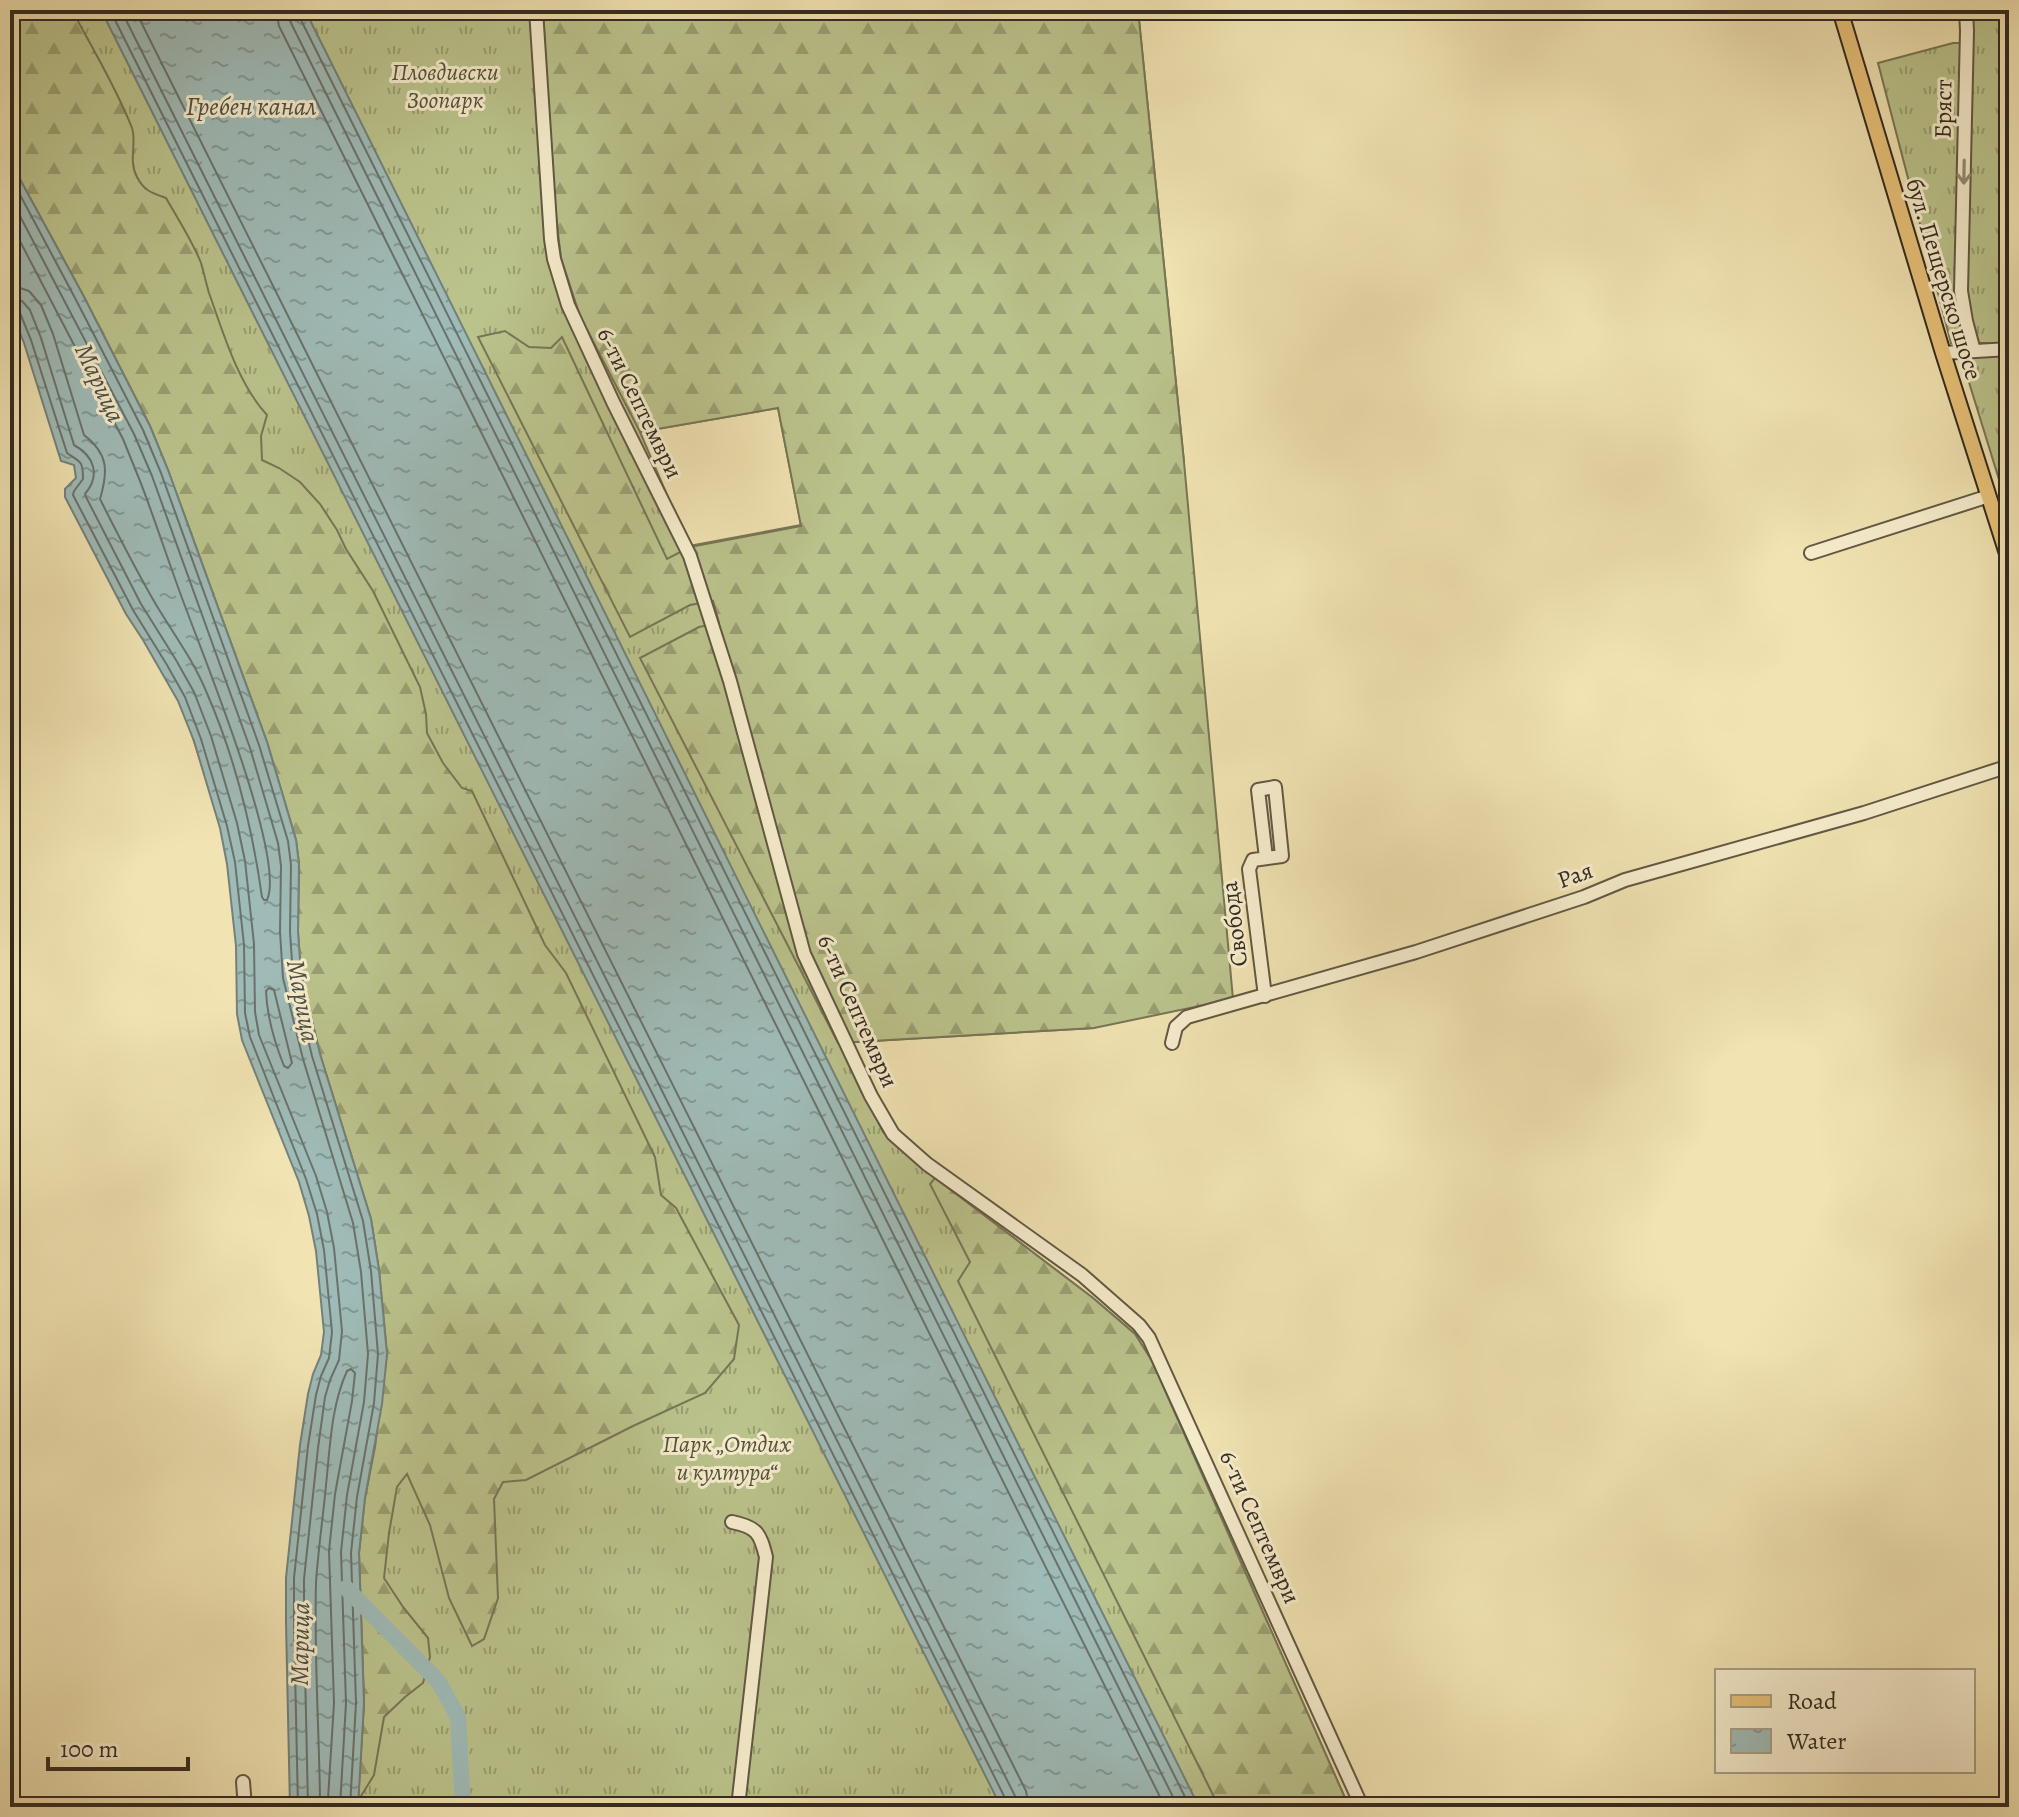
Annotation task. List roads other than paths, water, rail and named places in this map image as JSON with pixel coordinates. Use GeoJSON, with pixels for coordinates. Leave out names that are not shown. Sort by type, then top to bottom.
{"type":"FeatureCollection","features":[{"type":"Feature","properties":{"kind":"main road","name":"бул. Пещерско шосе"},"geometry":{"type":"LineString","coordinates":[[1840,10],[2009,560]]}},
{"type":"Feature","properties":{"kind":"street","name":"6-ти Септември"},"geometry":{"type":"LineString","coordinates":[[536,10],[554,259],[568,305],[690,556],[730,681],[804,954],[871,1096],[893,1134],[927,1164],[1082,1275],[1139,1325],[1149,1338],[1362,1807]]}},
{"type":"Feature","properties":{"kind":"street","name":"Бряст"},"geometry":{"type":"LineString","coordinates":[[1966,10],[1961,291],[1974,351]]}},
{"type":"Feature","properties":{"kind":"street"},"geometry":{"type":"LineString","coordinates":[[1943,353],[2009,349]]}},
{"type":"Feature","properties":{"kind":"street"},"geometry":{"type":"LineString","coordinates":[[1811,553],[1989,496]]}},
{"type":"Feature","properties":{"kind":"street","name":"Рая"},"geometry":{"type":"LineString","coordinates":[[1172,1043],[1176,1027],[1187,1017],[1416,952],[1584,897],[1625,880],[1864,813],[2009,766]]}},
{"type":"Feature","properties":{"kind":"street","name":"Свобода"},"geometry":{"type":"LineString","coordinates":[[1265,996],[1249,869],[1253,860],[1282,856],[1275,787],[1258,790],[1266,858]]}},
{"type":"Feature","properties":{"kind":"street"},"geometry":{"type":"LineString","coordinates":[[732,1522],[750,1525],[757,1532],[766,1557],[738,1807]]}},
{"type":"Feature","properties":{"kind":"street"},"geometry":{"type":"LineString","coordinates":[[243,1782],[245,1807]]}},
{"type":"Feature","properties":{"kind":"water","name":"Гребен канал"},"geometry":{"type":"Polygon","coordinates":[[[101,10],[305,10],[1199,1807],[1001,1807],[101,10]]]}},
{"type":"Feature","properties":{"kind":"water","name":"Марица"},"geometry":{"type":"Polygon","coordinates":[[[10,161],[150,426],[267,742],[296,840],[301,974],[320,1054],[371,1219],[387,1354],[359,1553],[364,1703],[358,1807],[290,1807],[286,1578],[300,1445],[308,1394],[321,1355],[324,1332],[316,1251],[309,1216],[299,1182],[242,1040],[237,1014],[236,946],[227,864],[220,828],[194,741],[178,701],[126,614],[65,497],[65,489],[76,478],[74,465],[61,461],[10,308],[10,161]]]}},
{"type":"Feature","properties":{"kind":"waterway"},"geometry":{"type":"LineString","coordinates":[[346,1588],[438,1681],[458,1717],[463,1807]]}},
{"type":"Feature","properties":{"kind":"park label","name":"Пловдивски Зоопарк"},"geometry":{"type":"Point","coordinates":[445,86]}},
{"type":"Feature","properties":{"kind":"park label","name":"Парк „Отдих и култура“"},"geometry":{"type":"Point","coordinates":[727,1458]}}]}
